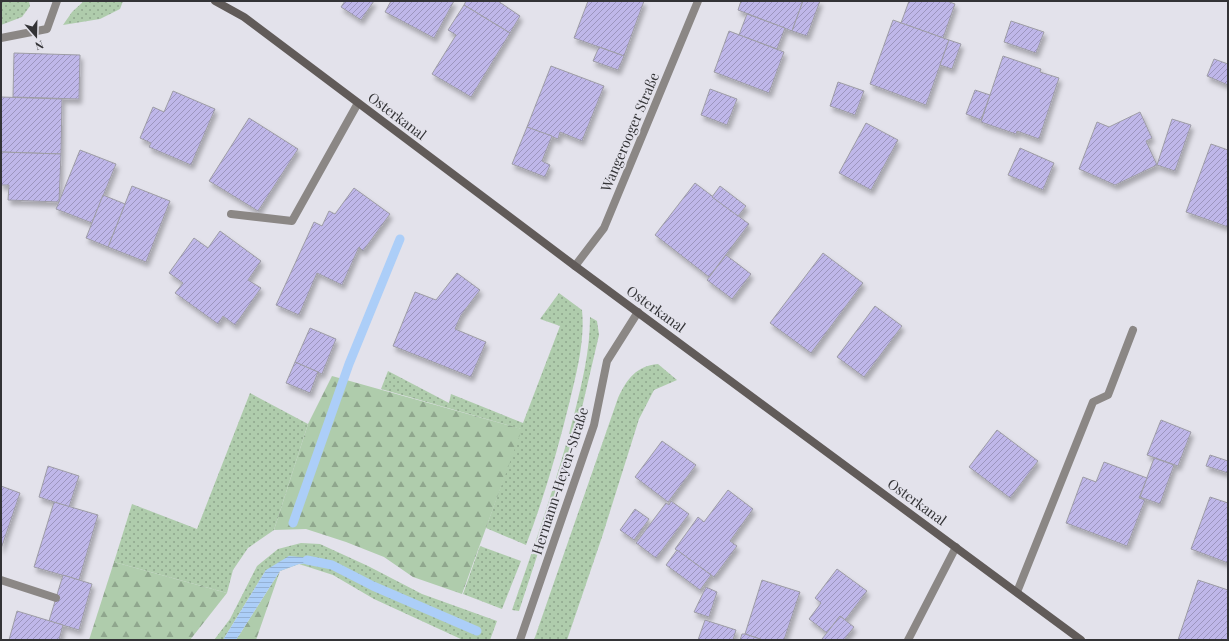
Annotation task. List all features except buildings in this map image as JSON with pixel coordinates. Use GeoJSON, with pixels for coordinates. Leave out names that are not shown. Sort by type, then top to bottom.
{"type":"FeatureCollection","features":[{"type":"Feature","properties":{"kind":"main road","name":"Osterkanal"},"geometry":{"type":"LineString","coordinates":[[215,1],[244,17],[575,266],[1081,640]]}},
{"type":"Feature","properties":{"kind":"street"},"geometry":{"type":"LineString","coordinates":[[1,38],[47,29],[57,1]]}},
{"type":"Feature","properties":{"kind":"street","name":"Wangerooger Straße"},"geometry":{"type":"LineString","coordinates":[[575,266],[604,228],[698,1]]}},
{"type":"Feature","properties":{"kind":"street"},"geometry":{"type":"LineString","coordinates":[[231,214],[292,221],[358,103]]}},
{"type":"Feature","properties":{"kind":"street","name":"Hermann-Heyen-Straße"},"geometry":{"type":"LineString","coordinates":[[520,640],[594,425],[607,361],[638,312]]}},
{"type":"Feature","properties":{"kind":"street"},"geometry":{"type":"LineString","coordinates":[[1017,592],[1093,402],[1108,395],[1133,330]]}},
{"type":"Feature","properties":{"kind":"street"},"geometry":{"type":"LineString","coordinates":[[908,640],[956,547]]}},
{"type":"Feature","properties":{"kind":"street"},"geometry":{"type":"LineString","coordinates":[[1,580],[56,598]]}},
{"type":"Feature","properties":{"kind":"green space"},"geometry":{"type":"Polygon","coordinates":[[[1,1],[29,1],[30,6],[22,17],[1,25],[1,1]]]}},
{"type":"Feature","properties":{"kind":"green space"},"geometry":{"type":"Polygon","coordinates":[[[84,1],[123,1],[120,9],[100,19],[63,25],[72,12],[84,1]]]}},
{"type":"Feature","properties":{"kind":"green space"},"geometry":{"type":"Polygon","coordinates":[[[559,293],[582,310],[583,321],[580,355],[561,437],[545,491],[526,545],[486,528],[521,429],[381,389],[388,371],[449,403],[451,394],[523,423],[560,326],[540,319],[559,293]]]}},
{"type":"Feature","properties":{"kind":"green space"},"geometry":{"type":"Polygon","coordinates":[[[590,317],[597,321],[599,335],[573,446],[519,611],[512,610],[553,489],[574,415],[587,355],[590,317]]]}},
{"type":"Feature","properties":{"kind":"green space"},"geometry":{"type":"Polygon","coordinates":[[[658,364],[677,380],[654,390],[639,419],[602,537],[567,640],[534,640],[618,398],[625,385],[633,375],[644,367],[658,364]]]}},
{"type":"Feature","properties":{"kind":"green space"},"geometry":{"type":"Polygon","coordinates":[[[332,376],[522,429],[462,594],[413,577],[384,557],[346,542],[306,529],[274,530],[308,424],[332,376]]]}},
{"type":"Feature","properties":{"kind":"green space"},"geometry":{"type":"Polygon","coordinates":[[[250,393],[308,424],[274,530],[248,548],[233,570],[227,593],[114,562],[132,504],[197,529],[250,393]]]}},
{"type":"Feature","properties":{"kind":"green space"},"geometry":{"type":"Polygon","coordinates":[[[301,543],[320,544],[368,566],[422,594],[497,621],[490,640],[463,640],[374,599],[333,575],[299,564],[280,571],[266,570],[223,640],[214,640],[230,619],[257,566],[278,549],[301,543]]]}},
{"type":"Feature","properties":{"kind":"green space"},"geometry":{"type":"Polygon","coordinates":[[[480,546],[521,561],[502,609],[463,594],[480,546]]]}},
{"type":"Feature","properties":{"kind":"green space"},"geometry":{"type":"Polygon","coordinates":[[[114,562],[227,593],[190,640],[89,640],[114,562]]]}},
{"type":"Feature","properties":{"kind":"green space"},"geometry":{"type":"Polygon","coordinates":[[[280,571],[256,640],[236,640],[280,571]]]}},
{"type":"Feature","properties":{"kind":"water"},"geometry":{"type":"Polygon","coordinates":[[[289,556],[312,558],[318,563],[299,564],[280,571],[236,640],[223,640],[266,570],[289,556]]]}},
{"type":"Feature","properties":{"kind":"waterway"},"geometry":{"type":"LineString","coordinates":[[293,523],[349,364],[400,239]]}},
{"type":"Feature","properties":{"kind":"waterway"},"geometry":{"type":"LineString","coordinates":[[307,560],[332,565],[373,586],[477,631]]}}]}
